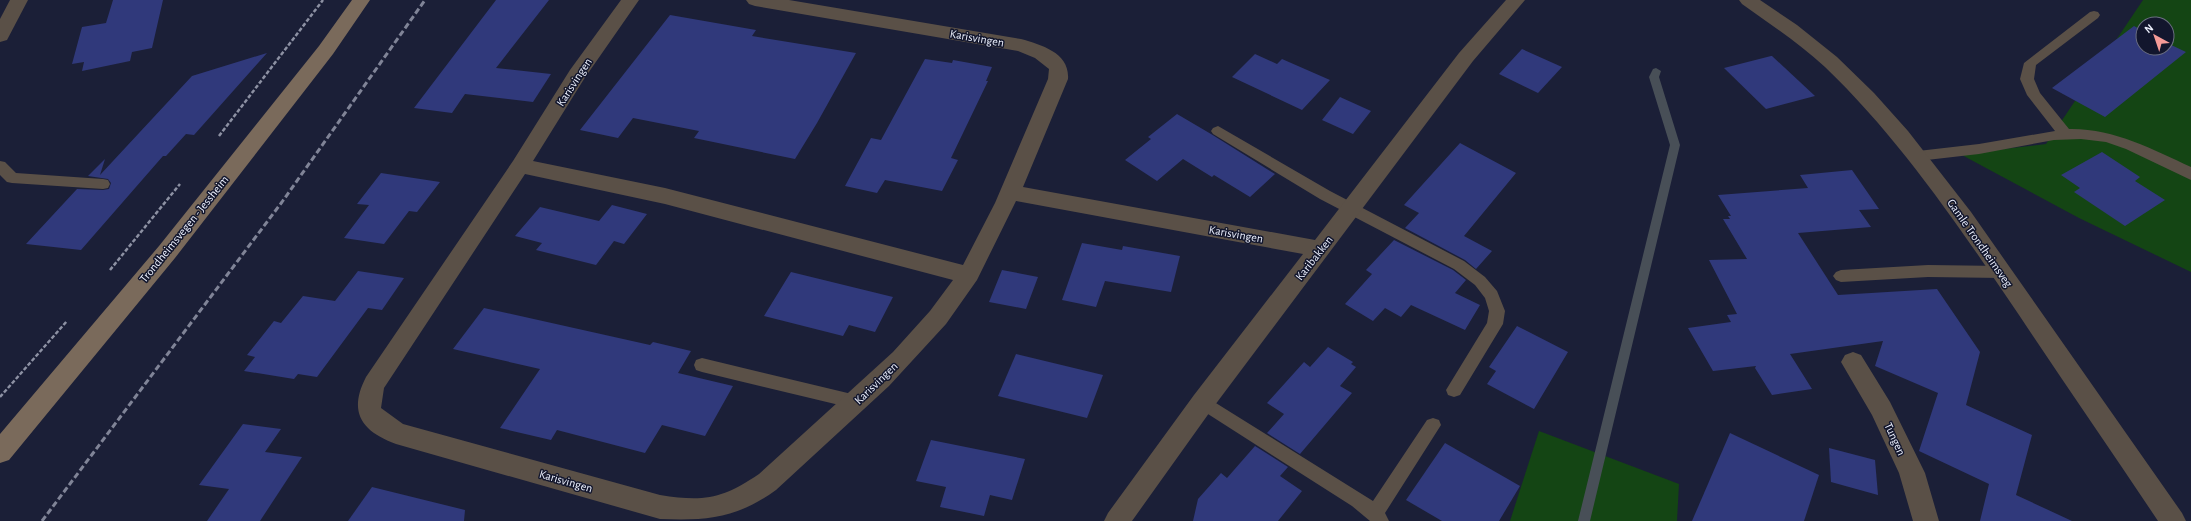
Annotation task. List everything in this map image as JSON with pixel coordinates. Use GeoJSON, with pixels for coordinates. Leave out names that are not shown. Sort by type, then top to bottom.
{"type":"FeatureCollection","features":[{"type":"Feature","properties":{"kind":"main road","name":"Trondheimsvegen - Jessheim"},"geometry":{"type":"LineString","coordinates":[[0,452],[167,252],[326,50],[361,0]]}},
{"type":"Feature","properties":{"kind":"street"},"geometry":{"type":"LineString","coordinates":[[0,36],[18,0]]}},
{"type":"Feature","properties":{"kind":"street","name":"Karisvingen"},"geometry":{"type":"LineString","coordinates":[[630,0],[577,75],[520,166],[374,384],[368,398],[370,413],[380,424],[396,433],[660,507],[689,512],[707,511],[730,504],[750,494],[776,475],[907,353],[936,320],[968,275],[1010,192],[1058,79],[1059,68],[1046,55],[1021,46],[755,0]]}},
{"type":"Feature","properties":{"kind":"street","name":"Karibakken"},"geometry":{"type":"LineString","coordinates":[[1123,519],[1203,402],[1320,249],[1352,210],[1466,57],[1516,0]]}},
{"type":"Feature","properties":{"kind":"street","name":"Gamle Trondheimsveg"},"geometry":{"type":"LineString","coordinates":[[1748,0],[1775,16],[1820,50],[1872,102],[1918,156],[2002,272],[2173,521]]}},
{"type":"Feature","properties":{"kind":"street"},"geometry":{"type":"LineString","coordinates":[[520,166],[665,196],[968,275]]}},
{"type":"Feature","properties":{"kind":"street","name":"Karisvingen"},"geometry":{"type":"LineString","coordinates":[[1010,192],[1320,249]]}},
{"type":"Feature","properties":{"kind":"street","name":"Tungen"},"geometry":{"type":"LineString","coordinates":[[1853,362],[1881,408],[1912,473],[1926,521]]}},
{"type":"Feature","properties":{"kind":"lane"},"geometry":{"type":"LineString","coordinates":[[2066,135],[2034,95],[2027,79],[2030,63],[2094,14]]}},
{"type":"Feature","properties":{"kind":"lane"},"geometry":{"type":"LineString","coordinates":[[1218,131],[1352,210],[1460,265],[1480,281],[1492,295],[1497,310],[1495,324],[1454,390]]}},
{"type":"Feature","properties":{"kind":"lane"},"geometry":{"type":"LineString","coordinates":[[1918,156],[1951,151],[1985,149],[2066,135],[2092,135],[2110,139],[2146,152],[2190,172],[2191,175]]}},
{"type":"Feature","properties":{"kind":"lane"},"geometry":{"type":"LineString","coordinates":[[0,166],[12,178],[103,184]]}},
{"type":"Feature","properties":{"kind":"lane"},"geometry":{"type":"LineString","coordinates":[[1841,276],[1928,271],[2002,272]]}},
{"type":"Feature","properties":{"kind":"lane"},"geometry":{"type":"LineString","coordinates":[[702,365],[856,402]]}},
{"type":"Feature","properties":{"kind":"lane"},"geometry":{"type":"LineString","coordinates":[[1203,402],[1358,500],[1377,517],[1433,425]]}},
{"type":"Feature","properties":{"kind":"path"},"geometry":{"type":"LineString","coordinates":[[218,137],[323,0]]}},
{"type":"Feature","properties":{"kind":"path"},"geometry":{"type":"LineString","coordinates":[[108,272],[183,180]]}},
{"type":"Feature","properties":{"kind":"path"},"geometry":{"type":"LineString","coordinates":[[0,397],[67,320]]}},
{"type":"Feature","properties":{"kind":"green space"},"geometry":{"type":"Polygon","coordinates":[[[2143,0],[2191,0],[2191,272],[2079,218],[1960,154],[2046,144],[2143,0]]]}},
{"type":"Feature","properties":{"kind":"green space"},"geometry":{"type":"Polygon","coordinates":[[[1539,431],[1679,484],[1677,521],[1510,521],[1539,431]]]}},
{"type":"Feature","properties":{"kind":"building"},"geometry":{"type":"Polygon","coordinates":[[[113,0],[163,0],[152,48],[132,52],[130,61],[82,71],[84,62],[72,64],[82,27],[106,23],[113,0]]]}},
{"type":"Feature","properties":{"kind":"building"},"geometry":{"type":"Polygon","coordinates":[[[496,0],[549,0],[496,68],[551,74],[533,102],[465,94],[452,113],[414,108],[496,0]]]}},
{"type":"Feature","properties":{"kind":"building"},"geometry":{"type":"Polygon","coordinates":[[[670,15],[756,30],[752,36],[856,53],[795,159],[694,138],[699,131],[633,118],[618,138],[580,130],[670,15]]]}},
{"type":"Feature","properties":{"kind":"building"},"geometry":{"type":"Polygon","coordinates":[[[2134,26],[2135,56],[2175,56],[2175,47],[2186,52],[2105,117],[2052,88],[2134,26]]]}},
{"type":"Feature","properties":{"kind":"building"},"geometry":{"type":"Polygon","coordinates":[[[1522,49],[1562,67],[1538,93],[1499,74],[1522,49]]]}},
{"type":"Feature","properties":{"kind":"building"},"geometry":{"type":"Polygon","coordinates":[[[267,53],[194,135],[186,134],[166,156],[163,156],[81,250],[26,244],[77,189],[109,189],[111,183],[108,179],[88,176],[105,159],[100,175],[192,76],[267,53]]]}},
{"type":"Feature","properties":{"kind":"building"},"geometry":{"type":"Polygon","coordinates":[[[1255,54],[1277,64],[1282,59],[1330,80],[1302,110],[1232,77],[1255,54]]]}},
{"type":"Feature","properties":{"kind":"building"},"geometry":{"type":"Polygon","coordinates":[[[1772,56],[1815,96],[1766,109],[1724,68],[1772,56]]]}},
{"type":"Feature","properties":{"kind":"building"},"geometry":{"type":"Polygon","coordinates":[[[925,59],[952,63],[953,60],[992,67],[986,81],[988,81],[951,158],[958,160],[942,191],[885,180],[877,193],[845,186],[871,138],[881,140],[925,59]]]}},
{"type":"Feature","properties":{"kind":"building"},"geometry":{"type":"Polygon","coordinates":[[[1340,97],[1371,111],[1353,134],[1322,120],[1340,97]]]}},
{"type":"Feature","properties":{"kind":"building"},"geometry":{"type":"Polygon","coordinates":[[[1177,114],[1275,174],[1250,197],[1214,175],[1212,177],[1183,159],[1157,181],[1125,160],[1151,139],[1148,137],[1177,114]]]}},
{"type":"Feature","properties":{"kind":"building"},"geometry":{"type":"Polygon","coordinates":[[[1460,143],[1516,173],[1464,236],[1492,251],[1476,269],[1465,260],[1405,228],[1419,213],[1404,205],[1460,143]]]}},
{"type":"Feature","properties":{"kind":"building"},"geometry":{"type":"Polygon","coordinates":[[[2102,152],[2140,177],[2135,181],[2165,200],[2125,226],[2074,192],[2080,188],[2061,175],[2102,152]]]}},
{"type":"Feature","properties":{"kind":"building"},"geometry":{"type":"Polygon","coordinates":[[[1852,170],[1879,209],[1859,210],[1871,227],[1798,233],[1838,295],[1937,289],[1980,352],[1966,405],[2032,435],[2016,495],[2072,521],[1980,521],[1989,484],[1919,451],[1938,393],[1875,366],[1883,341],[1790,354],[1812,389],[1772,395],[1755,368],[1756,366],[1713,371],[1688,328],[1731,322],[1727,315],[1737,314],[1709,260],[1747,259],[1723,219],[1730,219],[1728,216],[1731,216],[1718,195],[1808,188],[1800,175],[1852,170]]]}},
{"type":"Feature","properties":{"kind":"building"},"geometry":{"type":"Polygon","coordinates":[[[381,173],[440,182],[417,212],[409,211],[384,244],[344,238],[369,205],[357,204],[381,173]]]}},
{"type":"Feature","properties":{"kind":"building"},"geometry":{"type":"Polygon","coordinates":[[[612,205],[647,214],[624,244],[614,241],[596,265],[536,250],[542,243],[515,236],[540,207],[599,221],[612,205]]]}},
{"type":"Feature","properties":{"kind":"building"},"geometry":{"type":"Polygon","coordinates":[[[1394,240],[1453,270],[1466,280],[1455,293],[1480,305],[1465,330],[1411,305],[1401,317],[1385,308],[1373,321],[1345,304],[1372,274],[1366,270],[1394,240]]]}},
{"type":"Feature","properties":{"kind":"building"},"geometry":{"type":"Polygon","coordinates":[[[1082,243],[1122,250],[1123,246],[1180,256],[1171,292],[1105,281],[1096,307],[1062,300],[1082,243]]]}},
{"type":"Feature","properties":{"kind":"building"},"geometry":{"type":"Polygon","coordinates":[[[1002,270],[1038,277],[1026,309],[989,302],[1002,270]]]}},
{"type":"Feature","properties":{"kind":"building"},"geometry":{"type":"Polygon","coordinates":[[[358,271],[404,278],[382,310],[368,308],[317,377],[298,374],[294,379],[244,371],[255,357],[247,355],[274,321],[281,323],[303,296],[335,301],[358,271]]]}},
{"type":"Feature","properties":{"kind":"building"},"geometry":{"type":"Polygon","coordinates":[[[791,272],[893,297],[875,332],[849,325],[843,336],[764,316],[791,272]]]}},
{"type":"Feature","properties":{"kind":"building"},"geometry":{"type":"Polygon","coordinates":[[[484,308],[650,345],[653,342],[691,351],[678,373],[733,386],[705,436],[662,425],[645,453],[557,430],[551,440],[500,428],[540,369],[453,349],[484,308]]]}},
{"type":"Feature","properties":{"kind":"building"},"geometry":{"type":"Polygon","coordinates":[[[1517,326],[1568,352],[1534,409],[1487,384],[1496,371],[1489,367],[1517,326]]]}},
{"type":"Feature","properties":{"kind":"building"},"geometry":{"type":"Polygon","coordinates":[[[1328,347],[1353,362],[1351,364],[1356,367],[1340,386],[1352,393],[1300,454],[1267,433],[1284,414],[1267,403],[1304,362],[1310,367],[1328,347]]]}},
{"type":"Feature","properties":{"kind":"building"},"geometry":{"type":"Polygon","coordinates":[[[1016,354],[1103,375],[1087,418],[998,396],[1016,354]]]}},
{"type":"Feature","properties":{"kind":"building"},"geometry":{"type":"Polygon","coordinates":[[[243,424],[281,429],[265,452],[302,457],[260,521],[207,521],[229,489],[199,485],[243,424]]]}},
{"type":"Feature","properties":{"kind":"building"},"geometry":{"type":"Polygon","coordinates":[[[1730,433],[1819,475],[1804,521],[1692,521],[1730,433]]]}},
{"type":"Feature","properties":{"kind":"building"},"geometry":{"type":"Polygon","coordinates":[[[931,440],[1025,459],[1012,500],[990,495],[984,516],[940,507],[946,487],[916,481],[931,440]]]}},
{"type":"Feature","properties":{"kind":"building"},"geometry":{"type":"Polygon","coordinates":[[[1445,443],[1520,486],[1499,521],[1442,521],[1406,500],[1445,443]]]}},
{"type":"Feature","properties":{"kind":"building"},"geometry":{"type":"Polygon","coordinates":[[[1255,446],[1288,467],[1280,476],[1302,491],[1278,521],[1193,521],[1198,499],[1221,473],[1227,478],[1255,446]]]}},
{"type":"Feature","properties":{"kind":"building"},"geometry":{"type":"Polygon","coordinates":[[[1829,448],[1875,460],[1878,495],[1831,482],[1829,448]]]}},
{"type":"Feature","properties":{"kind":"building"},"geometry":{"type":"Polygon","coordinates":[[[372,487],[465,510],[464,521],[348,521],[372,487]]]}},
{"type":"Feature","properties":{"kind":"waterway"},"geometry":{"type":"LineString","coordinates":[[1584,521],[1675,145],[1654,77],[1656,71]]}},
{"type":"Feature","properties":{"kind":"railway"},"geometry":{"type":"LineString","coordinates":[[42,521],[282,202],[425,0]]}}]}
